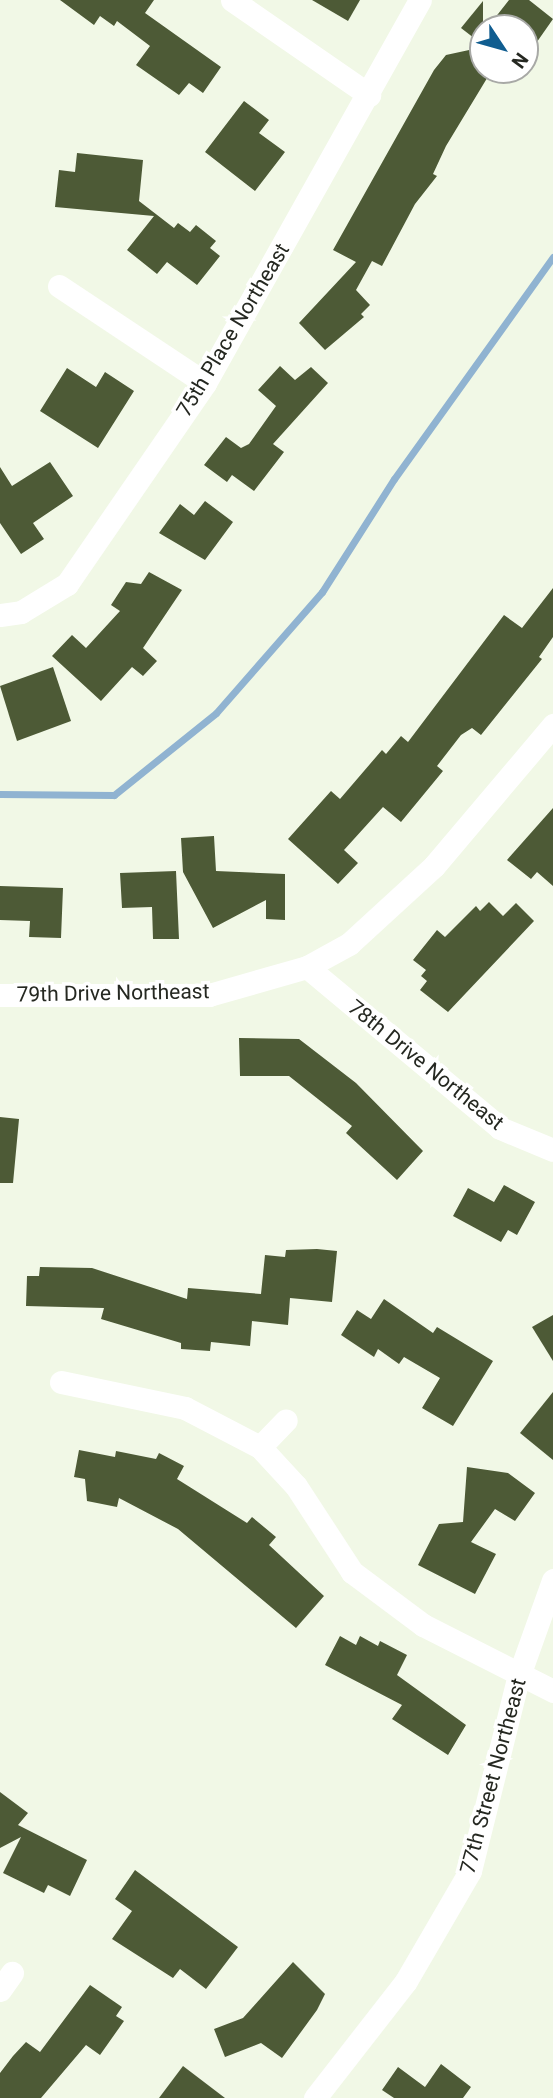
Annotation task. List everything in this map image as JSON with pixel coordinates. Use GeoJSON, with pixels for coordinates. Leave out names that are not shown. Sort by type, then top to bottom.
{"type":"FeatureCollection","features":[{"type":"Feature","properties":{"kind":"street"},"geometry":{"type":"LineString","coordinates":[[232,0],[369,95]]}},
{"type":"Feature","properties":{"kind":"street","name":"75th Place Northeast"},"geometry":{"type":"LineString","coordinates":[[0,615],[21,611],[66,584],[205,383],[420,0]]}},
{"type":"Feature","properties":{"kind":"street"},"geometry":{"type":"LineString","coordinates":[[59,286],[205,383]]}},
{"type":"Feature","properties":{"kind":"street","name":"79th Drive Northeast"},"geometry":{"type":"LineString","coordinates":[[0,995],[209,995],[307,967],[349,944],[434,866],[553,725]]}},
{"type":"Feature","properties":{"kind":"street","name":"78th Drive Northeast"},"geometry":{"type":"LineString","coordinates":[[307,967],[490,1121],[553,1150]]}},
{"type":"Feature","properties":{"kind":"street"},"geometry":{"type":"LineString","coordinates":[[61,1382],[185,1408],[260,1447],[296,1486],[352,1572],[423,1625],[518,1678],[553,1691]]}},
{"type":"Feature","properties":{"kind":"street"},"geometry":{"type":"LineString","coordinates":[[260,1447],[286,1420]]}},
{"type":"Feature","properties":{"kind":"street","name":"77th Street Northeast"},"geometry":{"type":"LineString","coordinates":[[315,2098],[406,1981],[470,1871],[518,1678],[553,1580]]}},
{"type":"Feature","properties":{"kind":"building"},"geometry":{"type":"Polygon","coordinates":[[[60,0],[154,0],[145,13],[221,67],[203,93],[189,83],[179,95],[136,65],[150,46],[117,21],[114,26],[100,16],[94,25],[60,0]]]}},
{"type":"Feature","properties":{"kind":"building"},"geometry":{"type":"Polygon","coordinates":[[[312,0],[360,0],[348,21],[312,0]]]}},
{"type":"Feature","properties":{"kind":"building"},"geometry":{"type":"Polygon","coordinates":[[[509,0],[529,0],[553,19],[539,39],[539,14],[498,14],[509,0]]]}},
{"type":"Feature","properties":{"kind":"building"},"geometry":{"type":"Polygon","coordinates":[[[483,1],[483,14],[472,14],[483,1]]]}},
{"type":"Feature","properties":{"kind":"building"},"geometry":{"type":"Polygon","coordinates":[[[469,18],[469,34],[461,28],[469,18]]]}},
{"type":"Feature","properties":{"kind":"building"},"geometry":{"type":"Polygon","coordinates":[[[469,50],[469,84],[484,84],[446,146],[433,174],[437,176],[415,204],[382,266],[372,261],[356,290],[370,305],[361,314],[364,317],[325,350],[299,323],[356,262],[333,250],[434,70],[446,55],[469,50]]]}},
{"type":"Feature","properties":{"kind":"building"},"geometry":{"type":"Polygon","coordinates":[[[244,101],[269,120],[259,133],[285,152],[255,191],[205,152],[244,101]]]}},
{"type":"Feature","properties":{"kind":"building"},"geometry":{"type":"Polygon","coordinates":[[[77,153],[143,160],[139,201],[174,228],[178,223],[190,232],[196,225],[216,241],[210,248],[220,256],[197,285],[167,262],[157,274],[127,250],[154,216],[55,207],[59,170],[75,172],[77,153]]]}},
{"type":"Feature","properties":{"kind":"building"},"geometry":{"type":"Polygon","coordinates":[[[280,366],[295,380],[311,367],[328,383],[273,444],[284,452],[254,491],[232,475],[227,482],[204,465],[226,437],[241,448],[249,444],[276,406],[258,390],[280,366]]]}},
{"type":"Feature","properties":{"kind":"building"},"geometry":{"type":"Polygon","coordinates":[[[67,368],[96,387],[105,372],[134,391],[98,448],[40,411],[67,368]]]}},
{"type":"Feature","properties":{"kind":"building"},"geometry":{"type":"Polygon","coordinates":[[[50,462],[73,496],[33,523],[44,539],[21,554],[0,523],[0,467],[12,486],[50,462]]]}},
{"type":"Feature","properties":{"kind":"building"},"geometry":{"type":"Polygon","coordinates":[[[205,501],[233,522],[205,560],[159,533],[180,504],[194,515],[205,501]]]}},
{"type":"Feature","properties":{"kind":"building"},"geometry":{"type":"Polygon","coordinates":[[[149,572],[182,590],[143,648],[157,661],[143,676],[132,667],[101,701],[52,656],[72,635],[86,648],[120,611],[111,605],[126,582],[141,584],[149,572]]]}},
{"type":"Feature","properties":{"kind":"building"},"geometry":{"type":"Polygon","coordinates":[[[553,588],[553,637],[539,657],[542,659],[481,735],[472,728],[461,735],[437,766],[443,771],[401,822],[383,807],[344,850],[358,863],[338,884],[288,839],[331,791],[340,799],[382,750],[386,754],[401,736],[408,742],[504,615],[522,628],[553,588]]]}},
{"type":"Feature","properties":{"kind":"building"},"geometry":{"type":"Polygon","coordinates":[[[53,667],[71,721],[17,741],[0,686],[53,667]]]}},
{"type":"Feature","properties":{"kind":"building"},"geometry":{"type":"Polygon","coordinates":[[[553,808],[553,886],[537,872],[531,879],[507,860],[553,808]]]}},
{"type":"Feature","properties":{"kind":"building"},"geometry":{"type":"Polygon","coordinates":[[[214,836],[216,871],[285,874],[285,920],[266,919],[266,900],[213,928],[183,872],[181,838],[214,836]]]}},
{"type":"Feature","properties":{"kind":"building"},"geometry":{"type":"Polygon","coordinates":[[[176,871],[179,939],[153,939],[152,907],[122,908],[120,873],[176,871]]]}},
{"type":"Feature","properties":{"kind":"building"},"geometry":{"type":"Polygon","coordinates":[[[0,886],[63,888],[61,938],[29,937],[30,921],[0,920],[0,886]]]}},
{"type":"Feature","properties":{"kind":"building"},"geometry":{"type":"Polygon","coordinates":[[[489,902],[503,916],[516,903],[534,921],[448,1012],[420,990],[427,981],[421,976],[426,970],[413,960],[437,930],[445,937],[476,906],[480,911],[489,902]]]}},
{"type":"Feature","properties":{"kind":"building"},"geometry":{"type":"Polygon","coordinates":[[[239,1038],[299,1039],[356,1083],[423,1151],[397,1180],[346,1133],[352,1126],[289,1076],[240,1076],[239,1038]]]}},
{"type":"Feature","properties":{"kind":"building"},"geometry":{"type":"Polygon","coordinates":[[[0,1117],[19,1119],[13,1183],[0,1183],[0,1117]]]}},
{"type":"Feature","properties":{"kind":"building"},"geometry":{"type":"Polygon","coordinates":[[[504,1185],[535,1202],[517,1235],[508,1230],[501,1242],[453,1216],[468,1188],[494,1202],[504,1185]]]}},
{"type":"Feature","properties":{"kind":"building"},"geometry":{"type":"Polygon","coordinates":[[[286,1250],[337,1251],[332,1302],[290,1298],[288,1325],[252,1321],[250,1346],[211,1342],[210,1351],[181,1349],[181,1343],[101,1319],[104,1308],[26,1306],[27,1276],[39,1276],[40,1267],[92,1268],[187,1299],[188,1288],[261,1294],[265,1255],[285,1257],[286,1250]]]}},
{"type":"Feature","properties":{"kind":"building"},"geometry":{"type":"Polygon","coordinates":[[[384,1299],[433,1333],[437,1327],[493,1361],[453,1426],[422,1408],[440,1378],[404,1357],[399,1364],[378,1349],[374,1357],[341,1335],[357,1310],[371,1319],[384,1299]]]}},
{"type":"Feature","properties":{"kind":"building"},"geometry":{"type":"Polygon","coordinates":[[[553,1315],[553,1361],[532,1327],[553,1315]]]}},
{"type":"Feature","properties":{"kind":"building"},"geometry":{"type":"Polygon","coordinates":[[[553,1392],[553,1460],[520,1433],[553,1392]]]}},
{"type":"Feature","properties":{"kind":"building"},"geometry":{"type":"Polygon","coordinates":[[[79,1450],[115,1457],[116,1451],[156,1459],[159,1453],[184,1466],[177,1479],[247,1523],[252,1517],[276,1537],[269,1545],[324,1596],[296,1628],[178,1529],[119,1498],[117,1507],[87,1501],[85,1479],[74,1477],[79,1450]]]}},
{"type":"Feature","properties":{"kind":"building"},"geometry":{"type":"Polygon","coordinates":[[[467,1467],[508,1473],[535,1493],[515,1521],[495,1509],[471,1542],[496,1554],[475,1594],[418,1565],[439,1524],[463,1522],[467,1467]]]}},
{"type":"Feature","properties":{"kind":"building"},"geometry":{"type":"Polygon","coordinates":[[[340,1636],[356,1645],[360,1636],[378,1646],[380,1641],[407,1655],[397,1675],[466,1725],[448,1755],[392,1719],[402,1705],[325,1665],[340,1636]]]}},
{"type":"Feature","properties":{"kind":"building"},"geometry":{"type":"Polygon","coordinates":[[[0,1792],[28,1813],[18,1825],[87,1860],[70,1896],[48,1885],[44,1893],[3,1873],[21,1837],[0,1848],[0,1792]]]}},
{"type":"Feature","properties":{"kind":"building"},"geometry":{"type":"Polygon","coordinates":[[[135,1870],[238,1947],[206,1989],[180,1969],[173,1978],[112,1939],[132,1911],[115,1899],[135,1870]]]}},
{"type":"Feature","properties":{"kind":"building"},"geometry":{"type":"Polygon","coordinates":[[[293,1962],[325,1994],[317,2010],[282,2058],[261,2043],[225,2057],[214,2029],[243,2018],[293,1962]]]}},
{"type":"Feature","properties":{"kind":"building"},"geometry":{"type":"Polygon","coordinates":[[[90,1985],[122,2007],[116,2016],[124,2021],[100,2055],[86,2045],[41,2098],[0,2098],[0,2073],[13,2056],[26,2042],[40,2052],[90,1985]]]}},
{"type":"Feature","properties":{"kind":"building"},"geometry":{"type":"Polygon","coordinates":[[[441,2064],[471,2087],[463,2098],[394,2098],[382,2090],[398,2067],[425,2087],[441,2064]]]}},
{"type":"Feature","properties":{"kind":"building"},"geometry":{"type":"Polygon","coordinates":[[[183,2066],[225,2098],[159,2098],[183,2066]]]}},
{"type":"Feature","properties":{"kind":"waterway"},"geometry":{"type":"LineString","coordinates":[[0,794],[114,795],[216,713],[322,592],[394,479],[553,257]]}}]}
